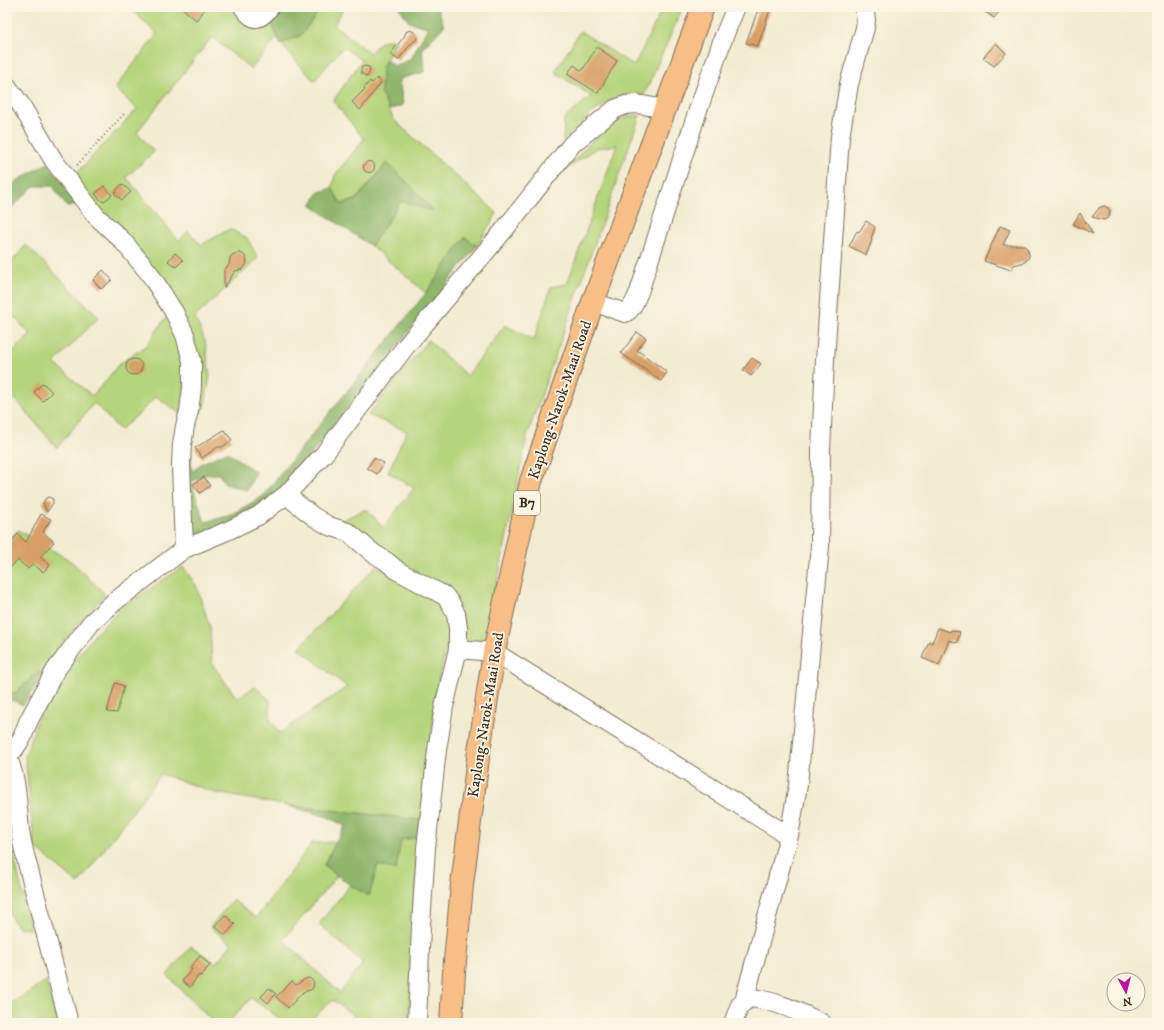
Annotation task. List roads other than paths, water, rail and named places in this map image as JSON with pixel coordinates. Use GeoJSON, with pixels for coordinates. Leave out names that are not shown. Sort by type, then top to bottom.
{"type":"FeatureCollection","features":[{"type":"Feature","properties":{"kind":"highway","name":"Kaplong-Narok-Maai Road"},"geometry":{"type":"LineString","coordinates":[[451,1023],[462,885],[478,758],[494,652],[531,481],[593,302],[703,7]]}},
{"type":"Feature","properties":{"kind":"street"},"geometry":{"type":"LineString","coordinates":[[243,7],[248,15],[256,19],[263,16],[270,7]]}},
{"type":"Feature","properties":{"kind":"street"},"geometry":{"type":"LineString","coordinates":[[593,302],[625,313],[630,310],[634,303],[639,292],[704,92],[736,7]]}},
{"type":"Feature","properties":{"kind":"street"},"geometry":{"type":"LineString","coordinates":[[744,1001],[790,836],[798,785],[820,546],[821,450],[826,344],[840,137],[849,84],[865,28],[866,20],[864,7]]}},
{"type":"Feature","properties":{"kind":"street"},"geometry":{"type":"LineString","coordinates":[[7,86],[21,105],[54,161],[96,216],[122,240],[150,274],[174,312],[185,335],[192,361],[192,388],[182,444],[181,464],[184,549]]}},
{"type":"Feature","properties":{"kind":"street"},"geometry":{"type":"LineString","coordinates":[[69,1023],[24,855],[13,771],[7,756],[13,751],[22,738],[28,722],[55,671],[91,623],[114,602],[184,549],[258,516],[286,495],[324,454],[406,346],[505,229],[572,144],[614,109],[626,105],[637,104],[666,109]]}},
{"type":"Feature","properties":{"kind":"street"},"geometry":{"type":"LineString","coordinates":[[286,495],[314,517],[329,526],[348,532],[398,571],[445,596],[456,614],[458,649],[437,750],[426,848],[417,1023]]}},
{"type":"Feature","properties":{"kind":"street"},"geometry":{"type":"LineString","coordinates":[[458,649],[494,652],[790,836]]}},
{"type":"Feature","properties":{"kind":"street"},"geometry":{"type":"LineString","coordinates":[[733,1023],[740,1005],[750,998],[766,1000],[822,1023]]}}]}
